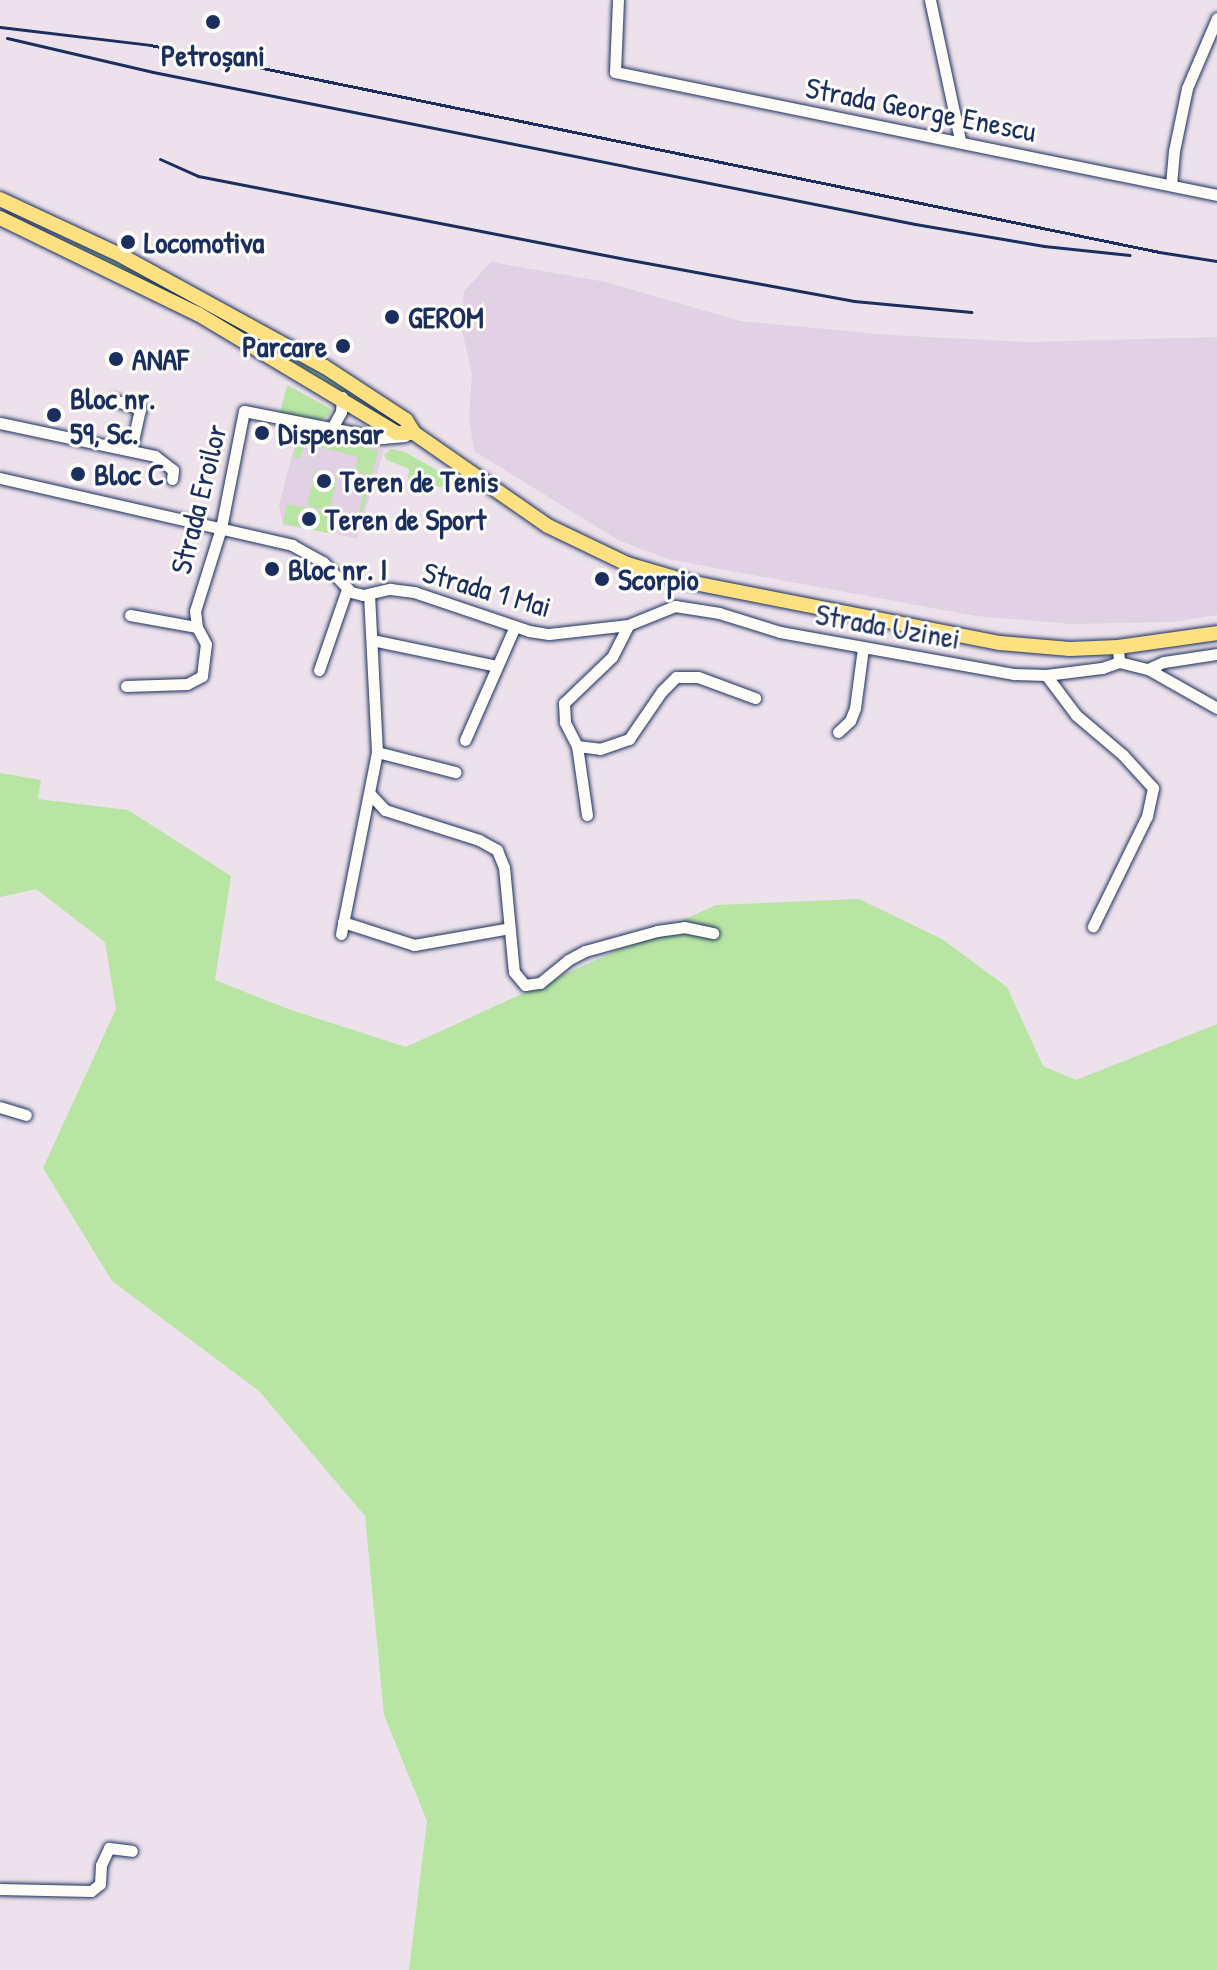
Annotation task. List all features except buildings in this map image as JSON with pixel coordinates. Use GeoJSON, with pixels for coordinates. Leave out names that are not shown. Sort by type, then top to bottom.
{"type":"FeatureCollection","features":[{"type":"Feature","properties":{"kind":"main road"},"geometry":{"type":"LineString","coordinates":[[0,199],[45,218],[189,292],[325,367],[406,420],[414,433],[571,540],[648,571],[1000,643],[1118,655],[1217,633]]}},
{"type":"Feature","properties":{"kind":"main road"},"geometry":{"type":"LineString","coordinates":[[0,218],[198,314],[342,397],[397,433],[414,433]]}},
{"type":"Feature","properties":{"kind":"main road"},"geometry":{"type":"LineString","coordinates":[[38,234],[45,218]]}},
{"type":"Feature","properties":{"kind":"street","name":"Strada George Enescu"},"geometry":{"type":"LineString","coordinates":[[618,0],[615,72],[960,140],[1217,195]]}},
{"type":"Feature","properties":{"kind":"street"},"geometry":{"type":"LineString","coordinates":[[930,0],[960,140]]}},
{"type":"Feature","properties":{"kind":"street"},"geometry":{"type":"LineString","coordinates":[[1171,185],[1187,88],[1217,18]]}},
{"type":"Feature","properties":{"kind":"street"},"geometry":{"type":"LineString","coordinates":[[332,428],[341,412],[342,397]]}},
{"type":"Feature","properties":{"kind":"street"},"geometry":{"type":"LineString","coordinates":[[114,400],[140,409],[131,450]]}},
{"type":"Feature","properties":{"kind":"street","name":"Strada Eroilor"},"geometry":{"type":"LineString","coordinates":[[126,686],[187,684],[202,676],[206,644],[197,627],[195,611],[221,528],[244,411],[393,439],[414,433]]}},
{"type":"Feature","properties":{"kind":"street"},"geometry":{"type":"LineString","coordinates":[[0,423],[155,456],[173,470],[172,479]]}},
{"type":"Feature","properties":{"kind":"street"},"geometry":{"type":"LineString","coordinates":[[0,478],[221,528],[303,550],[334,572],[347,589],[319,670]]}},
{"type":"Feature","properties":{"kind":"street","name":"Strada 1 Mai"},"geometry":{"type":"LineString","coordinates":[[347,589],[369,594],[390,589],[414,592],[515,626],[561,634],[633,623]]}},
{"type":"Feature","properties":{"kind":"street"},"geometry":{"type":"LineString","coordinates":[[369,594],[377,752],[342,928],[414,945],[510,928]]}},
{"type":"Feature","properties":{"kind":"street","name":"Strada Uzinei"},"geometry":{"type":"LineString","coordinates":[[633,623],[659,610],[691,607],[780,632],[1014,674],[1084,673],[1118,655]]}},
{"type":"Feature","properties":{"kind":"street"},"geometry":{"type":"LineString","coordinates":[[130,615],[197,627]]}},
{"type":"Feature","properties":{"kind":"street"},"geometry":{"type":"LineString","coordinates":[[587,815],[577,746],[565,722],[564,703],[612,657],[633,623]]}},
{"type":"Feature","properties":{"kind":"street"},"geometry":{"type":"LineString","coordinates":[[465,740],[515,626]]}},
{"type":"Feature","properties":{"kind":"street"},"geometry":{"type":"LineString","coordinates":[[372,640],[496,666]]}},
{"type":"Feature","properties":{"kind":"street"},"geometry":{"type":"LineString","coordinates":[[838,732],[850,721],[855,708],[863,648]]}},
{"type":"Feature","properties":{"kind":"street"},"geometry":{"type":"LineString","coordinates":[[1148,669],[1164,662],[1217,654]]}},
{"type":"Feature","properties":{"kind":"street"},"geometry":{"type":"LineString","coordinates":[[1118,655],[1217,708]]}},
{"type":"Feature","properties":{"kind":"street"},"geometry":{"type":"LineString","coordinates":[[1046,675],[1076,715],[1123,755],[1153,788],[1147,816],[1093,926]]}},
{"type":"Feature","properties":{"kind":"street"},"geometry":{"type":"LineString","coordinates":[[577,746],[600,749],[629,739],[662,691],[676,677],[698,677],[755,698]]}},
{"type":"Feature","properties":{"kind":"street"},"geometry":{"type":"LineString","coordinates":[[377,752],[455,772]]}},
{"type":"Feature","properties":{"kind":"street"},"geometry":{"type":"LineString","coordinates":[[370,794],[385,810],[479,840],[497,850],[504,867],[514,972],[519,980],[532,986],[585,951],[677,928],[713,933]]}},
{"type":"Feature","properties":{"kind":"street"},"geometry":{"type":"LineString","coordinates":[[0,1107],[26,1115]]}},
{"type":"Feature","properties":{"kind":"street"},"geometry":{"type":"LineString","coordinates":[[0,1889],[91,1891],[100,1884],[101,1865],[109,1848],[132,1851]]}},
{"type":"Feature","properties":{"kind":"shaded area"},"geometry":{"type":"Polygon","coordinates":[[[491,262],[606,282],[740,321],[889,335],[1029,342],[1217,337],[1217,615],[1174,622],[1071,624],[976,616],[667,559],[618,540],[474,451],[469,417],[472,374],[461,326],[464,291],[491,262]]]}},
{"type":"Feature","properties":{"kind":"shaded area"},"geometry":{"type":"Polygon","coordinates":[[[299,429],[384,450],[357,538],[283,525],[279,505],[299,429]]]}},
{"type":"Feature","properties":{"kind":"green space"},"geometry":{"type":"Polygon","coordinates":[[[76,239],[271,342],[401,422],[398,426],[270,347],[74,244],[76,239]]]}},
{"type":"Feature","properties":{"kind":"green space"},"geometry":{"type":"Polygon","coordinates":[[[287,385],[331,409],[329,415],[318,422],[280,413],[287,385]]]}},
{"type":"Feature","properties":{"kind":"green space"},"geometry":{"type":"Polygon","coordinates":[[[300,431],[378,451],[361,518],[358,517],[368,475],[355,471],[358,457],[305,443],[300,459],[293,456],[300,431]]]}},
{"type":"Feature","properties":{"kind":"green space"},"geometry":{"type":"Polygon","coordinates":[[[391,449],[405,452],[454,480],[451,489],[408,481],[409,469],[387,460],[384,455],[391,449]]]}},
{"type":"Feature","properties":{"kind":"green space"},"geometry":{"type":"Polygon","coordinates":[[[314,472],[337,478],[329,511],[307,506],[312,484],[321,486],[312,483],[314,472]]]}},
{"type":"Feature","properties":{"kind":"green space","name":"Teren de Sport"},"geometry":{"type":"Polygon","coordinates":[[[287,504],[334,514],[330,534],[283,524],[287,504]]]}},
{"type":"Feature","properties":{"kind":"green space"},"geometry":{"type":"Polygon","coordinates":[[[0,773],[41,780],[38,799],[128,810],[231,876],[215,980],[291,1010],[406,1047],[716,905],[859,899],[942,939],[1007,987],[1043,1066],[1076,1080],[1217,1024],[1217,1970],[409,1970],[427,1821],[384,1715],[365,1516],[259,1391],[112,1281],[43,1168],[116,1009],[105,942],[36,889],[0,897],[0,773]]]}},
{"type":"Feature","properties":{"kind":"railway"},"geometry":{"type":"LineString","coordinates":[[0,27],[150,45],[1159,252],[1217,261]]}},
{"type":"Feature","properties":{"kind":"railway"},"geometry":{"type":"LineString","coordinates":[[7,38],[153,72],[915,224],[1044,246],[1130,255]]}},
{"type":"Feature","properties":{"kind":"railway"},"geometry":{"type":"LineString","coordinates":[[160,159],[198,176],[625,259],[854,301],[971,312]]}},
{"type":"Feature","properties":{"kind":"place","name":"Petroșani"},"geometry":{"type":"Point","coordinates":[213,22]}},
{"type":"Feature","properties":{"kind":"place","name":"Locomotiva"},"geometry":{"type":"Point","coordinates":[128,242]}},
{"type":"Feature","properties":{"kind":"place","name":"GEROM"},"geometry":{"type":"Point","coordinates":[392,317]}},
{"type":"Feature","properties":{"kind":"place","name":"Parcare"},"geometry":{"type":"Point","coordinates":[343,346]}},
{"type":"Feature","properties":{"kind":"place","name":"ANAF"},"geometry":{"type":"Point","coordinates":[116,359]}},
{"type":"Feature","properties":{"kind":"place","name":"Bloc nr. 59, Sc."},"geometry":{"type":"Point","coordinates":[54,415]}},
{"type":"Feature","properties":{"kind":"place","name":"Dispensar"},"geometry":{"type":"Point","coordinates":[262,433]}},
{"type":"Feature","properties":{"kind":"place","name":"Bloc C"},"geometry":{"type":"Point","coordinates":[78,474]}},
{"type":"Feature","properties":{"kind":"place","name":"Teren de Tenis"},"geometry":{"type":"Point","coordinates":[324,481]}},
{"type":"Feature","properties":{"kind":"place","name":"Teren de Sport"},"geometry":{"type":"Point","coordinates":[309,519]}},
{"type":"Feature","properties":{"kind":"place","name":"Bloc nr. I"},"geometry":{"type":"Point","coordinates":[272,569]}},
{"type":"Feature","properties":{"kind":"place","name":"Scorpio"},"geometry":{"type":"Point","coordinates":[602,579]}}]}
